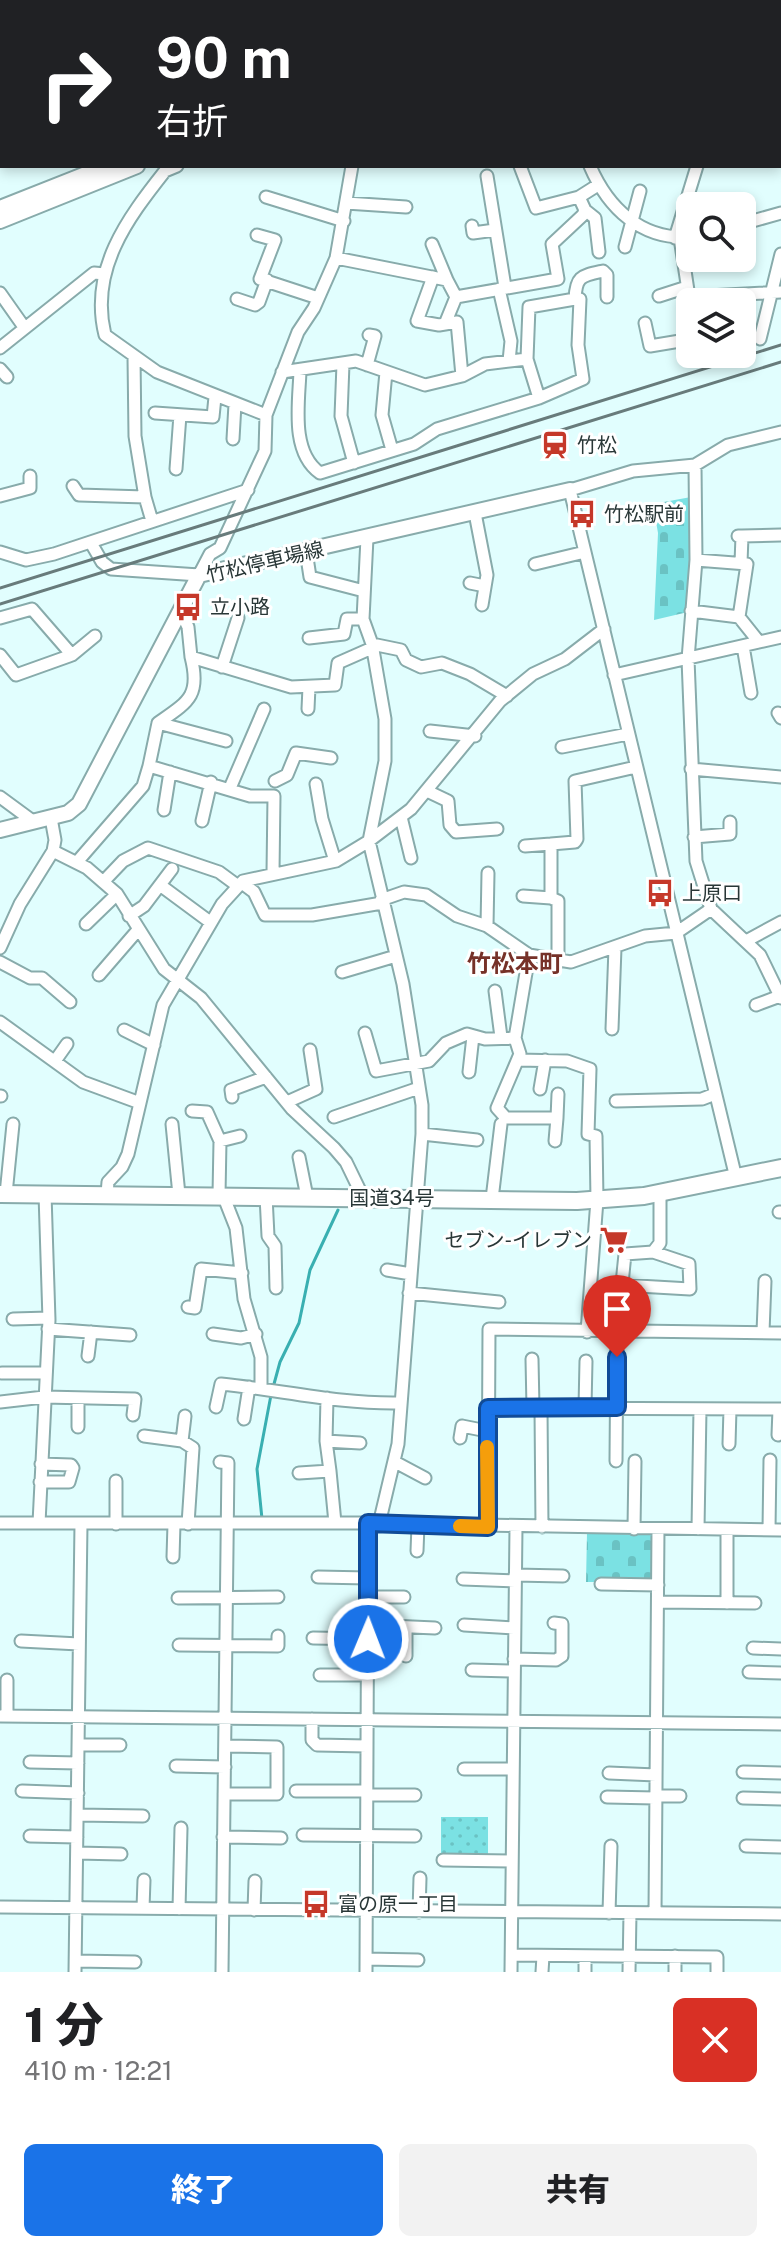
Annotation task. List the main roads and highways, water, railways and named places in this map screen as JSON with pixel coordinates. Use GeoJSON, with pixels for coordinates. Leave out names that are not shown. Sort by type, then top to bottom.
{"type":"FeatureCollection","features":[{"type":"Feature","properties":{"kind":"highway","name":"国道34号"},"geometry":{"type":"LineString","coordinates":[[3,1194],[597,1200],[660,1193],[781,1168]]}},
{"type":"Feature","properties":{"kind":"main road"},"geometry":{"type":"LineString","coordinates":[[0,208],[101,168]]}},
{"type":"Feature","properties":{"kind":"main road"},"geometry":{"type":"LineString","coordinates":[[0,221],[132,168]]}},
{"type":"Feature","properties":{"kind":"main road","name":"竹松停車場線"},"geometry":{"type":"LineString","coordinates":[[0,830],[68,813],[79,804],[199,575],[570,490]]}},
{"type":"Feature","properties":{"kind":"waterway"},"geometry":{"type":"LineString","coordinates":[[262,1519],[257,1469],[271,1395],[280,1362],[299,1323],[310,1270],[338,1210]]}},
{"type":"Feature","properties":{"kind":"railway"},"geometry":{"type":"LineString","coordinates":[[0,588],[781,345]]}},
{"type":"Feature","properties":{"kind":"railway"},"geometry":{"type":"LineString","coordinates":[[0,604],[781,362]]}},
{"type":"Feature","properties":{"kind":"place","name":"竹松"},"geometry":{"type":"Point","coordinates":[555,445]}},
{"type":"Feature","properties":{"kind":"place","name":"竹松駅前"},"geometry":{"type":"Point","coordinates":[582,514]}},
{"type":"Feature","properties":{"kind":"place","name":"立小路"},"geometry":{"type":"Point","coordinates":[188,607]}},
{"type":"Feature","properties":{"kind":"place","name":"上原口"},"geometry":{"type":"Point","coordinates":[660,893]}},
{"type":"Feature","properties":{"kind":"place","name":"セブン-イレブン"},"geometry":{"type":"Point","coordinates":[614,1240]}},
{"type":"Feature","properties":{"kind":"place","name":"富の原一丁目"},"geometry":{"type":"Point","coordinates":[316,1904]}},
{"type":"Feature","properties":{"kind":"district","name":"竹松本町"},"geometry":{"type":"Point","coordinates":[515,963]}}]}
